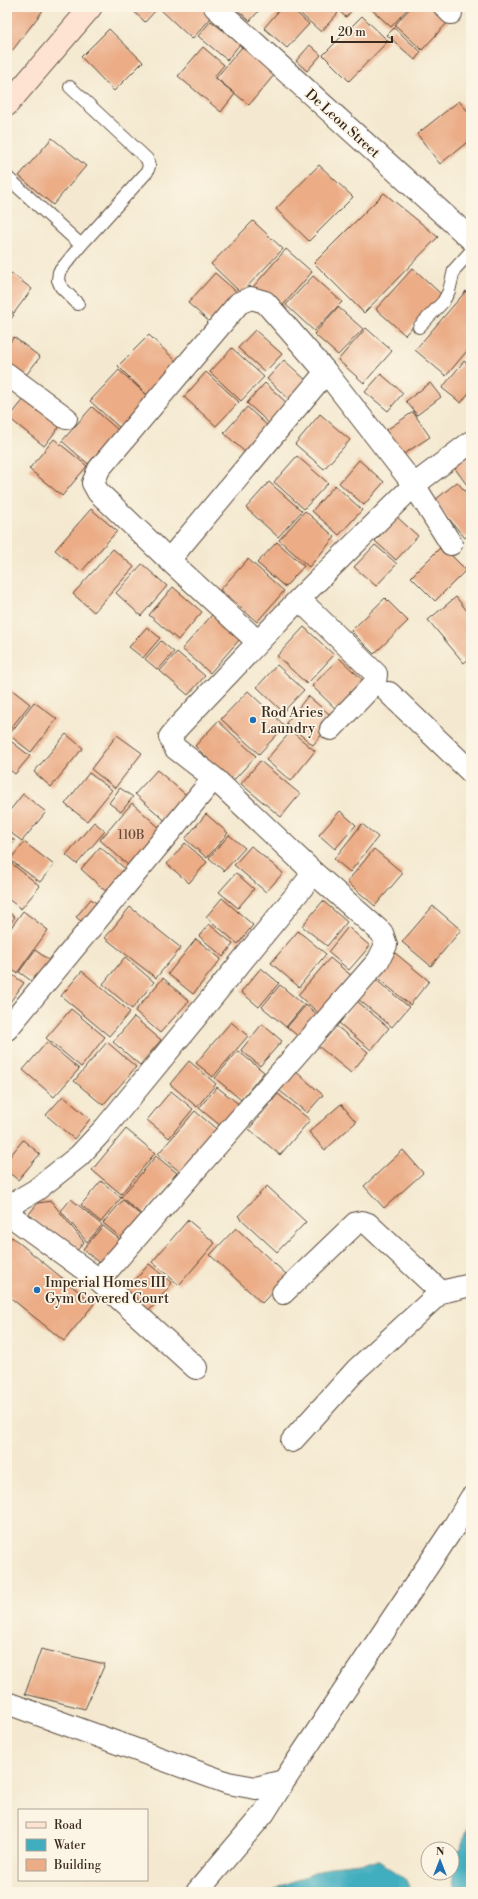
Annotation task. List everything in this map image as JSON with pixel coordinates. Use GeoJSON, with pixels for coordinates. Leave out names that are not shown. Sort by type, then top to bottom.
{"type":"FeatureCollection","features":[{"type":"Feature","properties":{"kind":"main road"},"geometry":{"type":"LineString","coordinates":[[7,105],[91,7]]}},
{"type":"Feature","properties":{"kind":"street","name":"De Leon Street"},"geometry":{"type":"LineString","coordinates":[[215,7],[471,239]]}},
{"type":"Feature","properties":{"kind":"street"},"geometry":{"type":"LineString","coordinates":[[258,642],[98,492],[93,482],[98,469],[239,302],[251,298],[265,302],[326,372],[414,485],[451,544]]}},
{"type":"Feature","properties":{"kind":"street"},"geometry":{"type":"LineString","coordinates":[[169,560],[326,372]]}},
{"type":"Feature","properties":{"kind":"street"},"geometry":{"type":"LineString","coordinates":[[7,374],[66,418]]}},
{"type":"Feature","properties":{"kind":"street"},"geometry":{"type":"LineString","coordinates":[[99,1280],[378,961],[386,945],[382,933],[314,873],[214,778],[175,748],[170,737],[299,599],[414,485],[471,442]]}},
{"type":"Feature","properties":{"kind":"street"},"geometry":{"type":"LineString","coordinates":[[299,599],[376,674],[375,683],[332,729]]}},
{"type":"Feature","properties":{"kind":"street"},"geometry":{"type":"LineString","coordinates":[[389,693],[471,772]]}},
{"type":"Feature","properties":{"kind":"street"},"geometry":{"type":"LineString","coordinates":[[7,1029],[214,778]]}},
{"type":"Feature","properties":{"kind":"street"},"geometry":{"type":"LineString","coordinates":[[7,1207],[36,1190],[79,1156],[105,1128],[314,873]]}},
{"type":"Feature","properties":{"kind":"street"},"geometry":{"type":"LineString","coordinates":[[7,1213],[99,1280],[196,1368]]}},
{"type":"Feature","properties":{"kind":"street"},"geometry":{"type":"LineString","coordinates":[[283,1293],[356,1223],[362,1222],[368,1224],[441,1292]]}},
{"type":"Feature","properties":{"kind":"street"},"geometry":{"type":"LineString","coordinates":[[292,1441],[357,1370],[441,1292],[471,1285]]}},
{"type":"Feature","properties":{"kind":"street"},"geometry":{"type":"LineString","coordinates":[[197,1892],[264,1813],[471,1498]]}},
{"type":"Feature","properties":{"kind":"street"},"geometry":{"type":"LineString","coordinates":[[7,1703],[228,1783],[256,1788],[284,1781]]}},
{"type":"Feature","properties":{"kind":"lane"},"geometry":{"type":"LineString","coordinates":[[70,88],[147,159],[149,166],[147,172],[80,245],[59,272],[58,280],[61,287],[78,304]]}},
{"type":"Feature","properties":{"kind":"lane"},"geometry":{"type":"LineString","coordinates":[[7,177],[80,245]]}},
{"type":"Feature","properties":{"kind":"lane"},"geometry":{"type":"LineString","coordinates":[[420,327],[443,302],[449,291],[454,270],[471,251]]}},
{"type":"Feature","properties":{"kind":"water"},"geometry":{"type":"Polygon","coordinates":[[[471,1819],[471,1892],[455,1892],[453,1881],[460,1881],[460,1849],[471,1819]]]}},
{"type":"Feature","properties":{"kind":"water"},"geometry":{"type":"Polygon","coordinates":[[[379,1861],[406,1880],[411,1892],[271,1892],[279,1887],[332,1866],[379,1861]]]}},
{"type":"Feature","properties":{"kind":"building"},"geometry":{"type":"Polygon","coordinates":[[[7,7],[41,7],[44,9],[12,51],[7,47],[7,7]]]}},
{"type":"Feature","properties":{"kind":"building"},"geometry":{"type":"Polygon","coordinates":[[[129,7],[159,7],[145,22],[129,7]]]}},
{"type":"Feature","properties":{"kind":"building"},"geometry":{"type":"Polygon","coordinates":[[[162,7],[202,7],[212,17],[192,39],[160,9],[162,7]]]}},
{"type":"Feature","properties":{"kind":"building"},"geometry":{"type":"Polygon","coordinates":[[[234,7],[262,7],[250,21],[234,7]]]}},
{"type":"Feature","properties":{"kind":"building"},"geometry":{"type":"Polygon","coordinates":[[[282,7],[290,7],[309,24],[287,48],[264,28],[282,7]]]}},
{"type":"Feature","properties":{"kind":"building"},"geometry":{"type":"Polygon","coordinates":[[[293,7],[331,7],[338,13],[321,32],[293,7]]]}},
{"type":"Feature","properties":{"kind":"building"},"geometry":{"type":"Polygon","coordinates":[[[334,7],[355,7],[346,17],[334,7]]]}},
{"type":"Feature","properties":{"kind":"building"},"geometry":{"type":"Polygon","coordinates":[[[369,7],[409,7],[391,27],[369,7]]]}},
{"type":"Feature","properties":{"kind":"building"},"geometry":{"type":"Polygon","coordinates":[[[411,7],[434,7],[449,21],[422,50],[395,25],[411,7]]]}},
{"type":"Feature","properties":{"kind":"building"},"geometry":{"type":"Polygon","coordinates":[[[362,16],[388,41],[349,81],[323,55],[362,16]]]}},
{"type":"Feature","properties":{"kind":"building"},"geometry":{"type":"Polygon","coordinates":[[[211,21],[240,44],[227,60],[198,36],[211,21]]]}},
{"type":"Feature","properties":{"kind":"building"},"geometry":{"type":"Polygon","coordinates":[[[394,28],[421,52],[415,60],[387,35],[394,28]]]}},
{"type":"Feature","properties":{"kind":"building"},"geometry":{"type":"Polygon","coordinates":[[[109,29],[143,62],[114,91],[81,57],[109,29]]]}},
{"type":"Feature","properties":{"kind":"building"},"geometry":{"type":"Polygon","coordinates":[[[310,45],[321,55],[307,71],[296,61],[310,45]]]}},
{"type":"Feature","properties":{"kind":"building"},"geometry":{"type":"Polygon","coordinates":[[[203,47],[224,65],[214,77],[235,94],[221,112],[178,76],[203,47]]]}},
{"type":"Feature","properties":{"kind":"building"},"geometry":{"type":"Polygon","coordinates":[[[242,47],[275,74],[249,105],[216,78],[242,47]]]}},
{"type":"Feature","properties":{"kind":"building"},"geometry":{"type":"Polygon","coordinates":[[[459,101],[471,115],[471,139],[440,164],[417,134],[459,101]]]}},
{"type":"Feature","properties":{"kind":"building"},"geometry":{"type":"Polygon","coordinates":[[[52,138],[86,166],[53,205],[19,176],[52,138]]]}},
{"type":"Feature","properties":{"kind":"building"},"geometry":{"type":"Polygon","coordinates":[[[319,165],[353,197],[309,241],[276,209],[319,165]]]}},
{"type":"Feature","properties":{"kind":"building"},"geometry":{"type":"Polygon","coordinates":[[[384,193],[438,237],[364,313],[314,263],[384,193]]]}},
{"type":"Feature","properties":{"kind":"building"},"geometry":{"type":"Polygon","coordinates":[[[253,221],[283,249],[241,293],[211,264],[253,221]]]}},
{"type":"Feature","properties":{"kind":"building"},"geometry":{"type":"Polygon","coordinates":[[[286,249],[312,272],[279,310],[253,287],[286,249]]]}},
{"type":"Feature","properties":{"kind":"building"},"geometry":{"type":"Polygon","coordinates":[[[413,268],[442,295],[405,335],[376,309],[413,268]]]}},
{"type":"Feature","properties":{"kind":"building"},"geometry":{"type":"Polygon","coordinates":[[[11,273],[32,289],[14,313],[7,308],[7,278],[11,273]]]}},
{"type":"Feature","properties":{"kind":"building"},"geometry":{"type":"Polygon","coordinates":[[[215,273],[239,294],[212,324],[188,303],[215,273]]]}},
{"type":"Feature","properties":{"kind":"building"},"geometry":{"type":"Polygon","coordinates":[[[313,276],[342,302],[314,331],[286,305],[313,276]]]}},
{"type":"Feature","properties":{"kind":"building"},"geometry":{"type":"Polygon","coordinates":[[[466,291],[471,295],[471,346],[446,376],[415,350],[466,291]]]}},
{"type":"Feature","properties":{"kind":"building"},"geometry":{"type":"Polygon","coordinates":[[[338,307],[363,329],[338,355],[314,334],[338,307]]]}},
{"type":"Feature","properties":{"kind":"building"},"geometry":{"type":"Polygon","coordinates":[[[7,310],[14,315],[7,324],[7,310]]]}},
{"type":"Feature","properties":{"kind":"building"},"geometry":{"type":"Polygon","coordinates":[[[366,328],[392,351],[364,383],[338,360],[366,328]]]}},
{"type":"Feature","properties":{"kind":"building"},"geometry":{"type":"Polygon","coordinates":[[[255,330],[282,354],[265,372],[238,348],[255,330]]]}},
{"type":"Feature","properties":{"kind":"building"},"geometry":{"type":"Polygon","coordinates":[[[149,335],[178,363],[147,395],[118,366],[149,335]]]}},
{"type":"Feature","properties":{"kind":"building"},"geometry":{"type":"Polygon","coordinates":[[[14,337],[40,357],[23,379],[7,367],[7,346],[14,337]]]}},
{"type":"Feature","properties":{"kind":"building"},"geometry":{"type":"Polygon","coordinates":[[[232,348],[264,377],[241,401],[210,372],[232,348]]]}},
{"type":"Feature","properties":{"kind":"building"},"geometry":{"type":"Polygon","coordinates":[[[284,360],[308,382],[290,400],[267,379],[284,360]]]}},
{"type":"Feature","properties":{"kind":"building"},"geometry":{"type":"Polygon","coordinates":[[[464,361],[471,366],[471,390],[461,403],[442,388],[464,361]]]}},
{"type":"Feature","properties":{"kind":"building"},"geometry":{"type":"Polygon","coordinates":[[[119,370],[149,397],[120,428],[90,401],[119,370]]]}},
{"type":"Feature","properties":{"kind":"building"},"geometry":{"type":"Polygon","coordinates":[[[206,372],[239,402],[216,426],[184,397],[206,372]]]}},
{"type":"Feature","properties":{"kind":"building"},"geometry":{"type":"Polygon","coordinates":[[[381,374],[403,393],[388,411],[365,392],[381,374]]]}},
{"type":"Feature","properties":{"kind":"building"},"geometry":{"type":"Polygon","coordinates":[[[265,383],[288,404],[270,424],[247,403],[265,383]]]}},
{"type":"Feature","properties":{"kind":"building"},"geometry":{"type":"Polygon","coordinates":[[[430,383],[441,397],[417,415],[406,401],[430,383]]]}},
{"type":"Feature","properties":{"kind":"building"},"geometry":{"type":"Polygon","coordinates":[[[28,394],[64,421],[44,446],[9,418],[28,394]]]}},
{"type":"Feature","properties":{"kind":"building"},"geometry":{"type":"Polygon","coordinates":[[[92,407],[118,430],[88,464],[62,441],[92,407]]]}},
{"type":"Feature","properties":{"kind":"building"},"geometry":{"type":"Polygon","coordinates":[[[247,407],[271,429],[247,454],[224,433],[247,407]]]}},
{"type":"Feature","properties":{"kind":"building"},"geometry":{"type":"Polygon","coordinates":[[[413,412],[430,437],[399,457],[382,433],[413,412]]]}},
{"type":"Feature","properties":{"kind":"building"},"geometry":{"type":"Polygon","coordinates":[[[320,414],[350,440],[324,469],[295,444],[320,414]]]}},
{"type":"Feature","properties":{"kind":"building"},"geometry":{"type":"Polygon","coordinates":[[[54,439],[87,466],[62,496],[29,469],[54,439]]]}},
{"type":"Feature","properties":{"kind":"building"},"geometry":{"type":"Polygon","coordinates":[[[471,449],[471,487],[469,488],[451,463],[471,449]]]}},
{"type":"Feature","properties":{"kind":"building"},"geometry":{"type":"Polygon","coordinates":[[[297,456],[328,483],[304,509],[274,482],[297,456]]]}},
{"type":"Feature","properties":{"kind":"building"},"geometry":{"type":"Polygon","coordinates":[[[359,460],[384,482],[364,505],[339,483],[359,460]]]}},
{"type":"Feature","properties":{"kind":"building"},"geometry":{"type":"Polygon","coordinates":[[[269,482],[302,511],[278,537],[246,508],[269,482]]]}},
{"type":"Feature","properties":{"kind":"building"},"geometry":{"type":"Polygon","coordinates":[[[457,482],[471,498],[471,533],[465,538],[434,501],[457,482]]]}},
{"type":"Feature","properties":{"kind":"building"},"geometry":{"type":"Polygon","coordinates":[[[335,485],[362,510],[339,535],[312,511],[335,485]]]}},
{"type":"Feature","properties":{"kind":"building"},"geometry":{"type":"Polygon","coordinates":[[[91,509],[117,531],[81,572],[55,550],[91,509]]]}},
{"type":"Feature","properties":{"kind":"building"},"geometry":{"type":"Polygon","coordinates":[[[305,511],[335,537],[309,567],[279,540],[305,511]]]}},
{"type":"Feature","properties":{"kind":"building"},"geometry":{"type":"Polygon","coordinates":[[[397,517],[418,536],[396,560],[375,541],[397,517]]]}},
{"type":"Feature","properties":{"kind":"building"},"geometry":{"type":"Polygon","coordinates":[[[277,542],[304,566],[285,587],[257,563],[277,542]]]}},
{"type":"Feature","properties":{"kind":"building"},"geometry":{"type":"Polygon","coordinates":[[[375,545],[397,564],[376,586],[354,567],[375,545]]]}},
{"type":"Feature","properties":{"kind":"building"},"geometry":{"type":"Polygon","coordinates":[[[442,546],[466,570],[435,601],[411,577],[442,546]]]}},
{"type":"Feature","properties":{"kind":"building"},"geometry":{"type":"Polygon","coordinates":[[[113,549],[134,567],[94,612],[73,594],[113,549]]]}},
{"type":"Feature","properties":{"kind":"building"},"geometry":{"type":"Polygon","coordinates":[[[248,559],[284,591],[257,622],[220,590],[248,559]]]}},
{"type":"Feature","properties":{"kind":"building"},"geometry":{"type":"Polygon","coordinates":[[[142,564],[167,586],[141,616],[116,593],[142,564]]]}},
{"type":"Feature","properties":{"kind":"building"},"geometry":{"type":"Polygon","coordinates":[[[173,587],[202,612],[178,640],[149,615],[173,587]]]}},
{"type":"Feature","properties":{"kind":"building"},"geometry":{"type":"Polygon","coordinates":[[[456,597],[471,616],[471,657],[464,663],[428,620],[456,597]]]}},
{"type":"Feature","properties":{"kind":"building"},"geometry":{"type":"Polygon","coordinates":[[[385,598],[408,621],[374,654],[351,631],[385,598]]]}},
{"type":"Feature","properties":{"kind":"building"},"geometry":{"type":"Polygon","coordinates":[[[212,615],[240,639],[210,673],[182,649],[212,615]]]}},
{"type":"Feature","properties":{"kind":"building"},"geometry":{"type":"Polygon","coordinates":[[[147,627],[160,638],[143,658],[129,647],[147,627]]]}},
{"type":"Feature","properties":{"kind":"building"},"geometry":{"type":"Polygon","coordinates":[[[304,627],[334,655],[307,684],[277,656],[304,627]]]}},
{"type":"Feature","properties":{"kind":"building"},"geometry":{"type":"Polygon","coordinates":[[[161,641],[174,652],[158,670],[145,659],[161,641]]]}},
{"type":"Feature","properties":{"kind":"building"},"geometry":{"type":"Polygon","coordinates":[[[177,652],[205,676],[188,695],[160,671],[177,652]]]}},
{"type":"Feature","properties":{"kind":"building"},"geometry":{"type":"Polygon","coordinates":[[[339,658],[368,685],[341,714],[312,686],[339,658]]]}},
{"type":"Feature","properties":{"kind":"building"},"geometry":{"type":"Polygon","coordinates":[[[277,665],[304,690],[283,712],[257,687],[277,665]]]}},
{"type":"Feature","properties":{"kind":"building"},"geometry":{"type":"Polygon","coordinates":[[[7,686],[30,704],[7,733],[7,686]]]}},
{"type":"Feature","properties":{"kind":"building"},"geometry":{"type":"Polygon","coordinates":[[[248,691],[285,726],[259,754],[221,719],[248,691]]]}},
{"type":"Feature","properties":{"kind":"building"},"geometry":{"type":"Polygon","coordinates":[[[308,696],[335,719],[313,745],[286,723],[308,696]]]}},
{"type":"Feature","properties":{"kind":"building"},"geometry":{"type":"Polygon","coordinates":[[[34,702],[57,719],[31,752],[9,735],[34,702]]]}},
{"type":"Feature","properties":{"kind":"building"},"geometry":{"type":"Polygon","coordinates":[[[218,721],[256,756],[232,782],[195,746],[218,721]]]}},
{"type":"Feature","properties":{"kind":"building"},"geometry":{"type":"Polygon","coordinates":[[[291,731],[315,751],[291,781],[266,760],[291,731]]]}},
{"type":"Feature","properties":{"kind":"building"},"geometry":{"type":"Polygon","coordinates":[[[66,734],[83,748],[51,787],[34,772],[66,734]]]}},
{"type":"Feature","properties":{"kind":"building"},"geometry":{"type":"Polygon","coordinates":[[[117,735],[142,753],[115,788],[91,769],[117,735]]]}},
{"type":"Feature","properties":{"kind":"building"},"geometry":{"type":"Polygon","coordinates":[[[8,739],[30,756],[15,774],[7,768],[8,739]]]}},
{"type":"Feature","properties":{"kind":"building"},"geometry":{"type":"Polygon","coordinates":[[[260,761],[300,794],[281,817],[241,784],[260,761]]]}},
{"type":"Feature","properties":{"kind":"building"},"geometry":{"type":"Polygon","coordinates":[[[157,770],[192,800],[170,825],[135,794],[157,770]]]}},
{"type":"Feature","properties":{"kind":"building"},"geometry":{"type":"Polygon","coordinates":[[[89,773],[112,790],[87,821],[65,804],[89,773]]]}},
{"type":"Feature","properties":{"kind":"building"},"geometry":{"type":"Polygon","coordinates":[[[120,788],[133,797],[121,812],[109,803],[120,788]]]}},
{"type":"Feature","properties":{"kind":"building"},"geometry":{"type":"Polygon","coordinates":[[[23,794],[46,812],[22,841],[7,830],[7,814],[23,794]]]}},
{"type":"Feature","properties":{"kind":"building"},"geometry":{"type":"Polygon","coordinates":[[[132,803],[162,830],[129,866],[100,840],[132,803]]]}},
{"type":"Feature","properties":{"kind":"building"},"geometry":{"type":"Polygon","coordinates":[[[340,811],[356,825],[335,849],[319,835],[340,811]]]}},
{"type":"Feature","properties":{"kind":"building"},"geometry":{"type":"Polygon","coordinates":[[[206,814],[228,833],[207,858],[185,839],[206,814]]]}},
{"type":"Feature","properties":{"kind":"building"},"geometry":{"type":"Polygon","coordinates":[[[94,822],[105,831],[77,864],[66,855],[94,822]]]}},
{"type":"Feature","properties":{"kind":"building"},"geometry":{"type":"Polygon","coordinates":[[[362,824],[378,837],[350,872],[334,859],[362,824]]]}},
{"type":"Feature","properties":{"kind":"building"},"geometry":{"type":"Polygon","coordinates":[[[7,835],[15,841],[7,852],[7,835]]]}},
{"type":"Feature","properties":{"kind":"building"},"geometry":{"type":"Polygon","coordinates":[[[229,835],[245,848],[224,871],[209,858],[229,835]]]}},
{"type":"Feature","properties":{"kind":"building"},"geometry":{"type":"Polygon","coordinates":[[[24,842],[54,865],[40,882],[10,860],[24,842]]]}},
{"type":"Feature","properties":{"kind":"building"},"geometry":{"type":"Polygon","coordinates":[[[185,843],[207,862],[189,883],[167,864],[185,843]]]}},
{"type":"Feature","properties":{"kind":"building"},"geometry":{"type":"Polygon","coordinates":[[[251,846],[283,873],[266,892],[234,865],[251,846]]]}},
{"type":"Feature","properties":{"kind":"building"},"geometry":{"type":"Polygon","coordinates":[[[100,847],[129,872],[109,894],[81,869],[100,847]]]}},
{"type":"Feature","properties":{"kind":"building"},"geometry":{"type":"Polygon","coordinates":[[[374,849],[403,873],[375,906],[347,882],[374,849]]]}},
{"type":"Feature","properties":{"kind":"building"},"geometry":{"type":"Polygon","coordinates":[[[7,860],[40,886],[21,909],[7,898],[7,860]]]}},
{"type":"Feature","properties":{"kind":"building"},"geometry":{"type":"Polygon","coordinates":[[[236,873],[254,889],[238,908],[219,892],[236,873]]]}},
{"type":"Feature","properties":{"kind":"building"},"geometry":{"type":"Polygon","coordinates":[[[222,898],[253,925],[238,944],[206,917],[222,898]]]}},
{"type":"Feature","properties":{"kind":"building"},"geometry":{"type":"Polygon","coordinates":[[[91,899],[99,905],[83,923],[76,917],[91,899]]]}},
{"type":"Feature","properties":{"kind":"building"},"geometry":{"type":"Polygon","coordinates":[[[323,901],[347,922],[327,946],[302,926],[323,901]]]}},
{"type":"Feature","properties":{"kind":"building"},"geometry":{"type":"Polygon","coordinates":[[[433,906],[461,930],[431,966],[402,942],[433,906]]]}},
{"type":"Feature","properties":{"kind":"building"},"geometry":{"type":"Polygon","coordinates":[[[130,907],[181,948],[156,978],[105,938],[130,907]]]}},
{"type":"Feature","properties":{"kind":"building"},"geometry":{"type":"Polygon","coordinates":[[[7,911],[15,917],[7,928],[7,911]]]}},
{"type":"Feature","properties":{"kind":"building"},"geometry":{"type":"Polygon","coordinates":[[[23,911],[48,930],[17,973],[7,967],[7,933],[23,911]]]}},
{"type":"Feature","properties":{"kind":"building"},"geometry":{"type":"Polygon","coordinates":[[[209,924],[233,944],[223,957],[199,936],[209,924]]]}},
{"type":"Feature","properties":{"kind":"building"},"geometry":{"type":"Polygon","coordinates":[[[348,927],[370,946],[349,970],[328,952],[348,927]]]}},
{"type":"Feature","properties":{"kind":"building"},"geometry":{"type":"Polygon","coordinates":[[[298,931],[326,954],[299,987],[271,963],[298,931]]]}},
{"type":"Feature","properties":{"kind":"building"},"geometry":{"type":"Polygon","coordinates":[[[196,939],[221,959],[193,994],[168,974],[196,939]]]}},
{"type":"Feature","properties":{"kind":"building"},"geometry":{"type":"Polygon","coordinates":[[[35,950],[56,965],[40,987],[19,972],[35,950]]]}},
{"type":"Feature","properties":{"kind":"building"},"geometry":{"type":"Polygon","coordinates":[[[394,952],[429,981],[410,1005],[374,975],[394,952]]]}},
{"type":"Feature","properties":{"kind":"building"},"geometry":{"type":"Polygon","coordinates":[[[125,957],[154,982],[132,1009],[103,984],[125,957]]]}},
{"type":"Feature","properties":{"kind":"building"},"geometry":{"type":"Polygon","coordinates":[[[330,958],[353,977],[321,1015],[298,995],[330,958]]]}},
{"type":"Feature","properties":{"kind":"building"},"geometry":{"type":"Polygon","coordinates":[[[261,968],[279,983],[259,1007],[241,992],[261,968]]]}},
{"type":"Feature","properties":{"kind":"building"},"geometry":{"type":"Polygon","coordinates":[[[7,971],[24,983],[10,1002],[7,1000],[7,971]]]}},
{"type":"Feature","properties":{"kind":"building"},"geometry":{"type":"Polygon","coordinates":[[[82,971],[130,1012],[109,1036],[61,996],[82,971]]]}},
{"type":"Feature","properties":{"kind":"building"},"geometry":{"type":"Polygon","coordinates":[[[163,978],[189,1001],[160,1033],[135,1011],[163,978]]]}},
{"type":"Feature","properties":{"kind":"building"},"geometry":{"type":"Polygon","coordinates":[[[375,979],[409,1007],[392,1027],[358,999],[375,979]]]}},
{"type":"Feature","properties":{"kind":"building"},"geometry":{"type":"Polygon","coordinates":[[[280,985],[304,1005],[286,1027],[262,1007],[280,985]]]}},
{"type":"Feature","properties":{"kind":"building"},"geometry":{"type":"Polygon","coordinates":[[[357,1001],[389,1028],[371,1050],[339,1023],[357,1001]]]}},
{"type":"Feature","properties":{"kind":"building"},"geometry":{"type":"Polygon","coordinates":[[[306,1005],[318,1015],[299,1037],[287,1027],[306,1005]]]}},
{"type":"Feature","properties":{"kind":"building"},"geometry":{"type":"Polygon","coordinates":[[[71,1009],[105,1037],[81,1067],[46,1038],[71,1009]]]}},
{"type":"Feature","properties":{"kind":"building"},"geometry":{"type":"Polygon","coordinates":[[[134,1017],[161,1040],[140,1065],[113,1042],[134,1017]]]}},
{"type":"Feature","properties":{"kind":"building"},"geometry":{"type":"Polygon","coordinates":[[[231,1022],[248,1036],[213,1077],[196,1063],[231,1022]]]}},
{"type":"Feature","properties":{"kind":"building"},"geometry":{"type":"Polygon","coordinates":[[[262,1024],[282,1041],[260,1066],[241,1050],[262,1024]]]}},
{"type":"Feature","properties":{"kind":"building"},"geometry":{"type":"Polygon","coordinates":[[[335,1025],[368,1052],[351,1073],[318,1046],[335,1025]]]}},
{"type":"Feature","properties":{"kind":"building"},"geometry":{"type":"Polygon","coordinates":[[[47,1042],[79,1069],[54,1097],[23,1070],[47,1042]]]}},
{"type":"Feature","properties":{"kind":"building"},"geometry":{"type":"Polygon","coordinates":[[[107,1042],[136,1067],[103,1105],[74,1081],[107,1042]]]}},
{"type":"Feature","properties":{"kind":"building"},"geometry":{"type":"Polygon","coordinates":[[[238,1051],[264,1072],[241,1100],[215,1078],[238,1051]]]}},
{"type":"Feature","properties":{"kind":"building"},"geometry":{"type":"Polygon","coordinates":[[[189,1061],[216,1084],[197,1107],[170,1084],[189,1061]]]}},
{"type":"Feature","properties":{"kind":"building"},"geometry":{"type":"Polygon","coordinates":[[[295,1071],[323,1095],[307,1113],[279,1090],[295,1071]]]}},
{"type":"Feature","properties":{"kind":"building"},"geometry":{"type":"Polygon","coordinates":[[[217,1087],[240,1105],[222,1127],[199,1108],[217,1087]]]}},
{"type":"Feature","properties":{"kind":"building"},"geometry":{"type":"Polygon","coordinates":[[[171,1091],[193,1109],[169,1138],[147,1120],[171,1091]]]}},
{"type":"Feature","properties":{"kind":"building"},"geometry":{"type":"Polygon","coordinates":[[[278,1094],[310,1120],[280,1155],[249,1129],[278,1094]]]}},
{"type":"Feature","properties":{"kind":"building"},"geometry":{"type":"Polygon","coordinates":[[[63,1096],[90,1119],[74,1139],[46,1115],[63,1096]]]}},
{"type":"Feature","properties":{"kind":"building"},"geometry":{"type":"Polygon","coordinates":[[[341,1104],[356,1122],[325,1150],[309,1132],[341,1104]]]}},
{"type":"Feature","properties":{"kind":"building"},"geometry":{"type":"Polygon","coordinates":[[[195,1111],[220,1132],[184,1175],[158,1154],[195,1111]]]}},
{"type":"Feature","properties":{"kind":"building"},"geometry":{"type":"Polygon","coordinates":[[[126,1129],[155,1153],[121,1194],[92,1170],[126,1129]]]}},
{"type":"Feature","properties":{"kind":"building"},"geometry":{"type":"Polygon","coordinates":[[[23,1140],[40,1154],[18,1180],[7,1171],[7,1160],[23,1140]]]}},
{"type":"Feature","properties":{"kind":"building"},"geometry":{"type":"Polygon","coordinates":[[[403,1150],[423,1173],[384,1208],[364,1186],[403,1150]]]}},
{"type":"Feature","properties":{"kind":"building"},"geometry":{"type":"Polygon","coordinates":[[[156,1156],[177,1173],[142,1215],[121,1197],[156,1156]]]}},
{"type":"Feature","properties":{"kind":"building"},"geometry":{"type":"Polygon","coordinates":[[[101,1181],[121,1198],[101,1222],[81,1205],[101,1181]]]}},
{"type":"Feature","properties":{"kind":"building"},"geometry":{"type":"Polygon","coordinates":[[[267,1186],[306,1222],[277,1252],[238,1216],[267,1186]]]}},
{"type":"Feature","properties":{"kind":"building"},"geometry":{"type":"Polygon","coordinates":[[[71,1199],[102,1225],[87,1242],[61,1211],[71,1199]]]}},
{"type":"Feature","properties":{"kind":"building"},"geometry":{"type":"Polygon","coordinates":[[[123,1200],[145,1219],[125,1241],[103,1223],[123,1200]]]}},
{"type":"Feature","properties":{"kind":"building"},"geometry":{"type":"Polygon","coordinates":[[[51,1201],[84,1242],[75,1253],[28,1215],[38,1203],[51,1201]]]}},
{"type":"Feature","properties":{"kind":"building"},"geometry":{"type":"Polygon","coordinates":[[[188,1220],[215,1243],[179,1285],[152,1262],[188,1220]]]}},
{"type":"Feature","properties":{"kind":"building"},"geometry":{"type":"Polygon","coordinates":[[[103,1226],[123,1242],[103,1266],[83,1249],[103,1226]]]}},
{"type":"Feature","properties":{"kind":"building"},"geometry":{"type":"Polygon","coordinates":[[[236,1228],[288,1276],[262,1303],[210,1255],[236,1228]]]}},
{"type":"Feature","properties":{"kind":"building"},"geometry":{"type":"Polygon","coordinates":[[[12,1237],[94,1304],[64,1341],[7,1295],[7,1243],[12,1237]]]}},
{"type":"Feature","properties":{"kind":"building"},"geometry":{"type":"Polygon","coordinates":[[[149,1264],[172,1283],[148,1312],[125,1292],[149,1264]]]}},
{"type":"Feature","properties":{"kind":"building"},"geometry":{"type":"Polygon","coordinates":[[[41,1649],[105,1664],[85,1709],[25,1694],[41,1649]]]}},
{"type":"Feature","properties":{"kind":"place","name":"Rod Aries Laundry"},"geometry":{"type":"Point","coordinates":[253,720]}},
{"type":"Feature","properties":{"kind":"place","name":"Imperial Homes III Gym Covered Court"},"geometry":{"type":"Point","coordinates":[37,1290]}}]}
